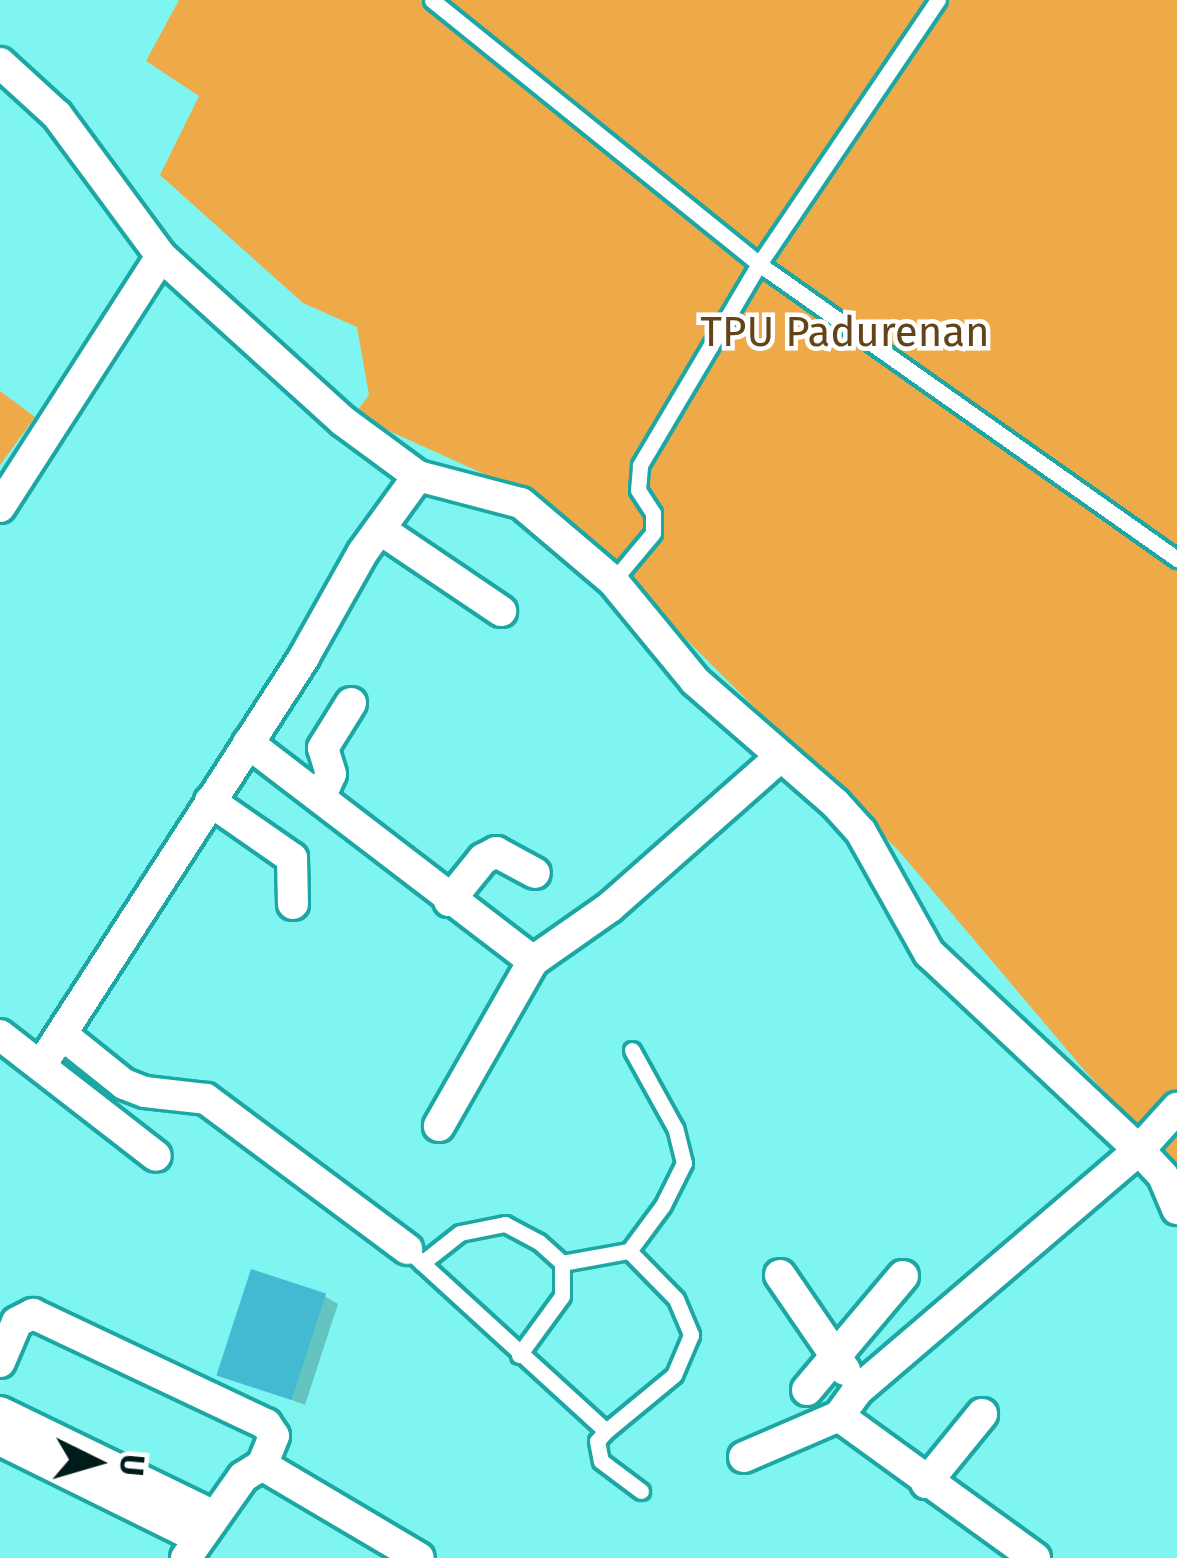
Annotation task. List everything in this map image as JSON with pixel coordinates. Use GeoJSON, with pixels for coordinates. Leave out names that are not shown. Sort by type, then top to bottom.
{"type":"FeatureCollection","features":[{"type":"Feature","properties":{"kind":"street"},"geometry":{"type":"LineString","coordinates":[[0,64],[57,116],[161,256],[343,421],[418,476],[521,503],[613,581],[694,681],[835,803],[861,832],[928,953],[1138,1150],[1163,1176],[1177,1209]]}},
{"type":"Feature","properties":{"kind":"street"},"geometry":{"type":"LineString","coordinates":[[0,507],[161,256]]}},
{"type":"Feature","properties":{"kind":"street"},"geometry":{"type":"LineString","coordinates":[[42,1064],[304,657],[362,552],[418,476]]}},
{"type":"Feature","properties":{"kind":"street"},"geometry":{"type":"LineString","coordinates":[[381,530],[501,611]]}},
{"type":"Feature","properties":{"kind":"street"},"geometry":{"type":"LineString","coordinates":[[321,796],[331,774],[323,748],[351,703]]}},
{"type":"Feature","properties":{"kind":"street"},"geometry":{"type":"LineString","coordinates":[[248,743],[533,961]]}},
{"type":"Feature","properties":{"kind":"street"},"geometry":{"type":"LineString","coordinates":[[439,1126],[533,961],[610,907],[779,758]]}},
{"type":"Feature","properties":{"kind":"street"},"geometry":{"type":"LineString","coordinates":[[210,801],[292,858],[293,904]]}},
{"type":"Feature","properties":{"kind":"street"},"geometry":{"type":"LineString","coordinates":[[449,901],[483,859],[496,852],[535,873]]}},
{"type":"Feature","properties":{"kind":"street"},"geometry":{"type":"LineString","coordinates":[[0,1035],[156,1156]]}},
{"type":"Feature","properties":{"kind":"street"},"geometry":{"type":"LineString","coordinates":[[64,1036],[124,1084],[145,1093],[206,1099],[414,1256]]}},
{"type":"Feature","properties":{"kind":"street"},"geometry":{"type":"LineString","coordinates":[[744,1457],[839,1416],[858,1390],[1138,1150],[1177,1108]]}},
{"type":"Feature","properties":{"kind":"street"},"geometry":{"type":"LineString","coordinates":[[780,1275],[858,1390]]}},
{"type":"Feature","properties":{"kind":"street"},"geometry":{"type":"LineString","coordinates":[[807,1390],[903,1276]]}},
{"type":"Feature","properties":{"kind":"street"},"geometry":{"type":"LineString","coordinates":[[0,1362],[17,1322],[33,1314],[266,1424],[274,1436],[262,1466],[243,1477],[199,1537]]}},
{"type":"Feature","properties":{"kind":"street"},"geometry":{"type":"LineString","coordinates":[[0,1412],[199,1537]]}},
{"type":"Feature","properties":{"kind":"street"},"geometry":{"type":"LineString","coordinates":[[926,1483],[982,1414]]}},
{"type":"Feature","properties":{"kind":"street"},"geometry":{"type":"LineString","coordinates":[[839,1416],[1034,1558]]}},
{"type":"Feature","properties":{"kind":"street"},"geometry":{"type":"LineString","coordinates":[[0,1440],[199,1537]]}},
{"type":"Feature","properties":{"kind":"street"},"geometry":{"type":"LineString","coordinates":[[262,1466],[419,1558]]}},
{"type":"Feature","properties":{"kind":"lane"},"geometry":{"type":"LineString","coordinates":[[432,0],[759,265],[1177,559]]}},
{"type":"Feature","properties":{"kind":"lane"},"geometry":{"type":"LineString","coordinates":[[613,581],[653,533],[653,513],[638,490],[640,465],[759,265],[938,0]]}},
{"type":"Feature","properties":{"kind":"lane"},"geometry":{"type":"LineString","coordinates":[[562,1264],[629,1251],[663,1204],[684,1163],[675,1128],[632,1050]]}},
{"type":"Feature","properties":{"kind":"lane"},"geometry":{"type":"LineString","coordinates":[[519,1355],[562,1296],[562,1264],[539,1242],[505,1224],[460,1233],[414,1256],[519,1355],[606,1431]]}},
{"type":"Feature","properties":{"kind":"lane"},"geometry":{"type":"LineString","coordinates":[[629,1251],[676,1299],[691,1335],[674,1375],[596,1442],[601,1461],[641,1491]]}},
{"type":"Feature","properties":{"kind":"green space","name":"TPU Padurenan"},"geometry":{"type":"Polygon","coordinates":[[[179,0],[1177,0],[1177,1168],[1085,1071],[899,851],[550,504],[354,415],[369,395],[357,327],[303,303],[160,175],[199,96],[146,61],[179,0]]]}},
{"type":"Feature","properties":{"kind":"green space"},"geometry":{"type":"Polygon","coordinates":[[[0,391],[35,417],[0,465],[0,391]]]}},
{"type":"Feature","properties":{"kind":"building"},"geometry":{"type":"Polygon","coordinates":[[[251,1269],[326,1293],[292,1400],[216,1376],[251,1269]]]}}]}
